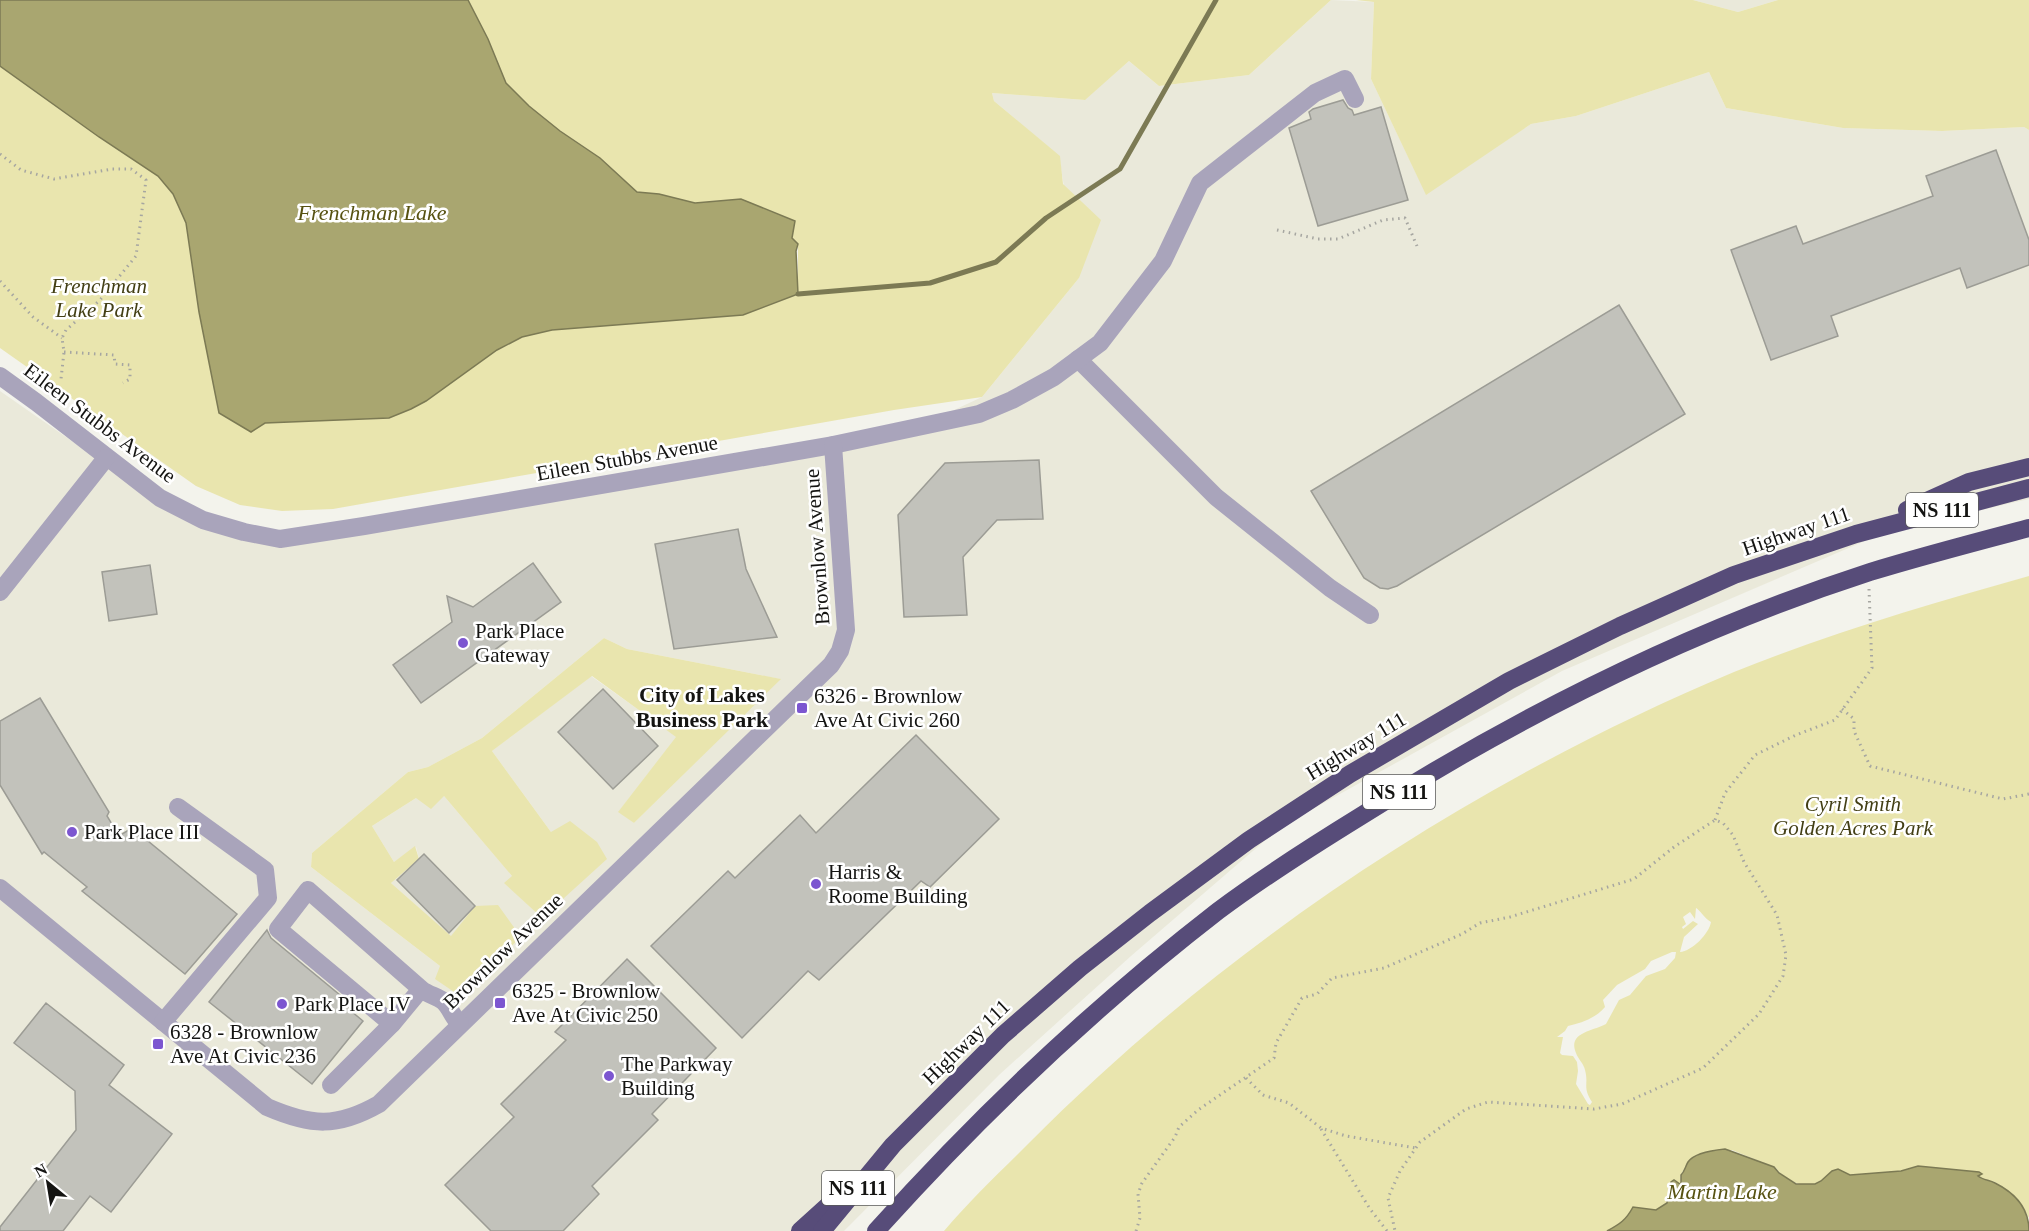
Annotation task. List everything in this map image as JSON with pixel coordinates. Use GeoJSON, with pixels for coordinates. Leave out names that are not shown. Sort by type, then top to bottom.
{"type":"FeatureCollection","features":[{"type":"Feature","properties":{"kind":"highway"},"geometry":{"type":"LineString","coordinates":[[1856,534],[1969,482],[2029,467]]}},
{"type":"Feature","properties":{"kind":"highway","name":"Highway 111"},"geometry":{"type":"LineString","coordinates":[[822,1231],[894,1145],[1003,1035],[1080,968],[1249,840],[1350,774],[1509,681],[1620,626],[1734,575],[1856,534],[2029,488]]}},
{"type":"Feature","properties":{"kind":"highway","name":"NS 111"},"geometry":{"type":"LineString","coordinates":[[876,1231],[966,1136],[1055,1048],[1122,988],[1221,909],[1431,771],[1628,668],[1751,616],[1869,573],[2029,528]]}},
{"type":"Feature","properties":{"kind":"highway"},"geometry":{"type":"LineString","coordinates":[[800,1231],[894,1145]]}},
{"type":"Feature","properties":{"kind":"street","name":"Eileen Stubbs Avenue"},"geometry":{"type":"LineString","coordinates":[[0,376],[160,498],[203,520],[244,532],[280,539],[832,445],[979,414],[1046,382],[1100,343],[1163,261],[1200,183],[1315,93],[1345,79],[1355,99]]}},
{"type":"Feature","properties":{"kind":"street"},"geometry":{"type":"LineString","coordinates":[[1078,359],[1216,497],[1330,588],[1370,615]]}},
{"type":"Feature","properties":{"kind":"street","name":"Brownlow Avenue"},"geometry":{"type":"LineString","coordinates":[[0,888],[267,1107],[307,1121],[339,1122],[360,1115],[379,1104],[457,1021],[823,673],[840,651],[846,630],[846,612],[832,445]]}},
{"type":"Feature","properties":{"kind":"street"},"geometry":{"type":"LineString","coordinates":[[0,592],[106,458]]}},
{"type":"Feature","properties":{"kind":"street"},"geometry":{"type":"LineString","coordinates":[[163,1022],[268,898],[264,870],[178,807]]}},
{"type":"Feature","properties":{"kind":"street"},"geometry":{"type":"LineString","coordinates":[[392,1024],[278,929],[308,890],[425,992],[440,998],[452,1010],[457,1021]]}},
{"type":"Feature","properties":{"kind":"street"},"geometry":{"type":"LineString","coordinates":[[331,1085],[425,992]]}},
{"type":"Feature","properties":{"kind":"path"},"geometry":{"type":"LineString","coordinates":[[0,154],[21,170],[54,179],[111,169],[131,169],[146,180],[136,256],[112,286],[66,330],[62,338],[64,352],[60,379]]}},
{"type":"Feature","properties":{"kind":"path"},"geometry":{"type":"LineString","coordinates":[[1277,230],[1318,239],[1338,239],[1383,220],[1405,218],[1417,246]]}},
{"type":"Feature","properties":{"kind":"path"},"geometry":{"type":"LineString","coordinates":[[0,281],[33,317],[62,338]]}},
{"type":"Feature","properties":{"kind":"path"},"geometry":{"type":"LineString","coordinates":[[64,352],[114,355],[115,364],[130,365],[130,379],[123,383]]}},
{"type":"Feature","properties":{"kind":"path"},"geometry":{"type":"LineString","coordinates":[[1136,1231],[1140,1218],[1138,1194],[1142,1182],[1175,1137],[1179,1127],[1198,1110],[1274,1058],[1276,1043],[1302,998],[1317,994],[1332,978],[1384,968],[1462,934],[1480,923],[1510,917],[1634,879],[1674,847],[1715,820],[1725,793],[1755,755],[1796,735],[1835,720],[1872,668],[1869,573]]}},
{"type":"Feature","properties":{"kind":"path"},"geometry":{"type":"LineString","coordinates":[[1842,709],[1854,719],[1854,731],[1870,766],[2003,799],[2029,794]]}},
{"type":"Feature","properties":{"kind":"path"},"geometry":{"type":"LineString","coordinates":[[1395,1231],[1388,1198],[1400,1171],[1420,1142],[1466,1109],[1488,1102],[1594,1109],[1622,1104],[1703,1068],[1758,1014],[1782,976],[1786,955],[1777,915],[1744,862],[1733,835],[1723,823],[1715,820]]}},
{"type":"Feature","properties":{"kind":"path"},"geometry":{"type":"LineString","coordinates":[[1246,1078],[1263,1095],[1289,1103],[1320,1128],[1370,1209],[1387,1231]]}},
{"type":"Feature","properties":{"kind":"path"},"geometry":{"type":"LineString","coordinates":[[1320,1128],[1346,1136],[1416,1148]]}},
{"type":"Feature","properties":{"kind":"shaded area"},"geometry":{"type":"Polygon","coordinates":[[[1331,0],[1374,2],[1371,79],[1426,194],[1531,124],[1576,116],[1709,72],[1726,108],[1843,128],[1942,131],[2024,127],[2029,130],[2029,499],[1886,532],[1562,671],[1282,826],[1131,956],[999,1075],[844,1231],[0,1231],[0,391],[145,492],[276,544],[892,439],[982,397],[1079,278],[1059,156],[994,101],[992,93],[1084,100],[1129,61],[1159,86],[1249,75],[1331,0]],[[604,638],[482,738],[428,767],[408,772],[312,853],[311,867],[440,966],[461,996],[521,937],[475,906],[451,937],[391,883],[419,859],[416,847],[394,862],[372,826],[416,798],[444,796],[513,877],[505,883],[542,918],[551,832],[492,751],[591,676],[677,737],[619,811],[634,823],[780,679],[627,649],[604,638]]]}},
{"type":"Feature","properties":{"kind":"shaded area"},"geometry":{"type":"Polygon","coordinates":[[[1693,0],[1778,0],[1738,12],[1693,0]]]}},
{"type":"Feature","properties":{"kind":"green space","name":"Frenchman Lake Park"},"geometry":{"type":"Polygon","coordinates":[[[468,0],[1331,0],[1249,75],[1159,86],[1129,61],[1085,100],[992,93],[994,101],[1060,156],[1063,184],[1101,220],[1079,278],[982,397],[894,410],[333,509],[282,511],[240,505],[196,486],[0,348],[0,66],[158,176],[173,194],[186,223],[199,312],[219,413],[251,431],[264,423],[389,418],[426,401],[497,350],[522,337],[552,330],[743,315],[798,294],[798,244],[741,199],[695,203],[659,194],[637,192],[600,158],[560,131],[529,106],[506,83],[488,39],[468,0]]]}},
{"type":"Feature","properties":{"kind":"green space"},"geometry":{"type":"Polygon","coordinates":[[[1356,0],[1693,0],[1738,12],[1778,0],[2029,0],[2029,130],[2024,127],[1942,131],[1843,128],[1726,108],[1709,72],[1576,116],[1531,124],[1426,195],[1371,79],[1374,2],[1356,0]]]}},
{"type":"Feature","properties":{"kind":"green space","name":"Cyril Smith Golden Acres Park"},"geometry":{"type":"Polygon","coordinates":[[[2029,576],[2029,1218],[2021,1204],[2008,1191],[1995,1182],[1980,1179],[1979,1172],[1918,1166],[1901,1171],[1850,1175],[1838,1169],[1817,1183],[1804,1185],[1791,1181],[1776,1168],[1732,1150],[1688,1162],[1680,1176],[1681,1183],[1669,1196],[1667,1203],[1656,1210],[1632,1209],[1625,1220],[1607,1231],[944,1231],[996,1175],[1106,1069],[1187,1000],[1271,934],[1359,873],[1449,816],[1542,764],[1637,716],[1734,672],[1843,632],[2029,576]],[[1696,908],[1695,919],[1690,912],[1683,917],[1686,924],[1682,927],[1683,929],[1693,921],[1698,924],[1684,937],[1680,952],[1695,945],[1710,927],[1711,922],[1696,908]],[[1676,952],[1651,961],[1645,969],[1617,985],[1603,1000],[1605,1007],[1601,1011],[1588,1020],[1568,1026],[1557,1037],[1563,1037],[1560,1053],[1573,1056],[1577,1062],[1576,1084],[1588,1104],[1592,1102],[1586,1089],[1584,1068],[1574,1046],[1575,1041],[1583,1033],[1606,1024],[1619,1000],[1630,995],[1646,976],[1665,969],[1675,958],[1676,952]]]}},
{"type":"Feature","properties":{"kind":"green space"},"geometry":{"type":"Polygon","coordinates":[[[604,638],[627,649],[781,679],[634,823],[618,812],[676,737],[592,676],[492,751],[551,832],[570,821],[597,842],[607,859],[542,918],[504,883],[512,876],[444,796],[431,809],[416,798],[372,826],[394,862],[415,846],[419,859],[391,883],[451,936],[475,906],[498,905],[521,937],[460,996],[435,979],[440,966],[311,867],[312,853],[408,772],[428,767],[482,738],[604,638]]]}},
{"type":"Feature","properties":{"kind":"water","name":"Frenchman Lake"},"geometry":{"type":"Polygon","coordinates":[[[0,0],[468,0],[488,39],[506,83],[529,106],[560,131],[600,158],[637,192],[659,194],[695,203],[741,199],[795,221],[792,238],[798,244],[796,251],[798,294],[743,315],[552,330],[522,337],[497,350],[426,401],[389,418],[265,423],[251,432],[219,413],[199,312],[186,223],[173,194],[158,176],[0,66],[0,0]]]}},
{"type":"Feature","properties":{"kind":"water","name":"Martin Lake"},"geometry":{"type":"Polygon","coordinates":[[[1725,1149],[1774,1167],[1796,1184],[1815,1184],[1838,1169],[1850,1175],[1901,1171],[1918,1166],[1979,1172],[1982,1174],[1978,1176],[2002,1187],[2020,1202],[2029,1231],[1607,1231],[1622,1221],[1633,1207],[1656,1210],[1667,1203],[1671,1182],[1674,1180],[1681,1183],[1681,1175],[1688,1162],[1695,1156],[1725,1149]]]}},
{"type":"Feature","properties":{"kind":"building"},"geometry":{"type":"Polygon","coordinates":[[[1343,100],[1354,115],[1381,107],[1408,200],[1318,226],[1289,128],[1311,119],[1309,112],[1313,109],[1343,100]]]}},
{"type":"Feature","properties":{"kind":"building"},"geometry":{"type":"Polygon","coordinates":[[[1996,150],[2029,240],[2029,265],[1967,288],[1960,268],[1831,316],[1838,336],[1771,360],[1731,250],[1796,226],[1803,244],[1933,196],[1926,176],[1996,150]]]}},
{"type":"Feature","properties":{"kind":"building"},"geometry":{"type":"Polygon","coordinates":[[[1619,305],[1685,414],[1397,586],[1388,589],[1380,588],[1364,578],[1311,491],[1619,305]]]}},
{"type":"Feature","properties":{"kind":"building"},"geometry":{"type":"Polygon","coordinates":[[[1039,460],[1043,519],[997,520],[963,557],[967,615],[904,617],[898,515],[945,463],[1039,460]]]}},
{"type":"Feature","properties":{"kind":"building"},"geometry":{"type":"Polygon","coordinates":[[[738,529],[746,569],[777,637],[674,649],[655,544],[738,529]]]}},
{"type":"Feature","properties":{"kind":"building","name":"Park Place Gateway"},"geometry":{"type":"Polygon","coordinates":[[[533,563],[561,602],[421,703],[393,665],[452,622],[447,596],[473,607],[533,563]]]}},
{"type":"Feature","properties":{"kind":"building"},"geometry":{"type":"Polygon","coordinates":[[[150,565],[157,614],[109,621],[102,572],[150,565]]]}},
{"type":"Feature","properties":{"kind":"building"},"geometry":{"type":"Polygon","coordinates":[[[603,689],[658,746],[613,789],[558,732],[603,689]]]}},
{"type":"Feature","properties":{"kind":"building","name":"Park Place III"},"geometry":{"type":"Polygon","coordinates":[[[40,698],[109,812],[107,816],[119,836],[132,828],[237,914],[185,974],[82,891],[87,887],[44,852],[42,854],[0,785],[0,721],[40,698]]]}},
{"type":"Feature","properties":{"kind":"building","name":"Harris & Roome Building"},"geometry":{"type":"Polygon","coordinates":[[[916,735],[999,819],[930,887],[921,881],[819,980],[808,971],[742,1038],[651,946],[728,871],[735,878],[800,815],[816,833],[916,735]]]}},
{"type":"Feature","properties":{"kind":"building"},"geometry":{"type":"Polygon","coordinates":[[[424,854],[475,906],[449,933],[397,880],[424,854]]]}},
{"type":"Feature","properties":{"kind":"building","name":"Park Place IV"},"geometry":{"type":"Polygon","coordinates":[[[267,930],[271,938],[352,1005],[351,1011],[363,1021],[312,1084],[209,1002],[267,930]]]}},
{"type":"Feature","properties":{"kind":"building","name":"The Parkway Building"},"geometry":{"type":"Polygon","coordinates":[[[627,959],[716,1048],[652,1114],[658,1120],[592,1186],[599,1194],[563,1231],[491,1231],[445,1185],[514,1117],[501,1104],[566,1040],[555,1032],[627,959]]]}},
{"type":"Feature","properties":{"kind":"building"},"geometry":{"type":"Polygon","coordinates":[[[46,1003],[124,1065],[109,1085],[172,1134],[111,1212],[90,1196],[63,1231],[0,1231],[0,1227],[76,1130],[75,1091],[14,1043],[46,1003]]]}},
{"type":"Feature","properties":{"kind":"waterway"},"geometry":{"type":"LineString","coordinates":[[798,294],[930,283],[996,262],[1046,218],[1120,169],[1216,0]]}},
{"type":"Feature","properties":{"kind":"place","name":"Park Place Gateway"},"geometry":{"type":"Point","coordinates":[463,643]}},
{"type":"Feature","properties":{"kind":"place","name":"6326 - Brownlow Ave At Civic 260"},"geometry":{"type":"Point","coordinates":[802,708]}},
{"type":"Feature","properties":{"kind":"place","name":"Park Place III"},"geometry":{"type":"Point","coordinates":[72,832]}},
{"type":"Feature","properties":{"kind":"place","name":"Harris & Roome Building"},"geometry":{"type":"Point","coordinates":[816,884]}},
{"type":"Feature","properties":{"kind":"place","name":"6325 - Brownlow Ave At Civic 250"},"geometry":{"type":"Point","coordinates":[500,1003]}},
{"type":"Feature","properties":{"kind":"place","name":"Park Place IV"},"geometry":{"type":"Point","coordinates":[282,1004]}},
{"type":"Feature","properties":{"kind":"place","name":"6328 - Brownlow Ave At Civic 236"},"geometry":{"type":"Point","coordinates":[158,1044]}},
{"type":"Feature","properties":{"kind":"place","name":"The Parkway Building"},"geometry":{"type":"Point","coordinates":[609,1076]}},
{"type":"Feature","properties":{"kind":"district","name":"City of Lakes Business Park"},"geometry":{"type":"Point","coordinates":[702,706]}}]}
